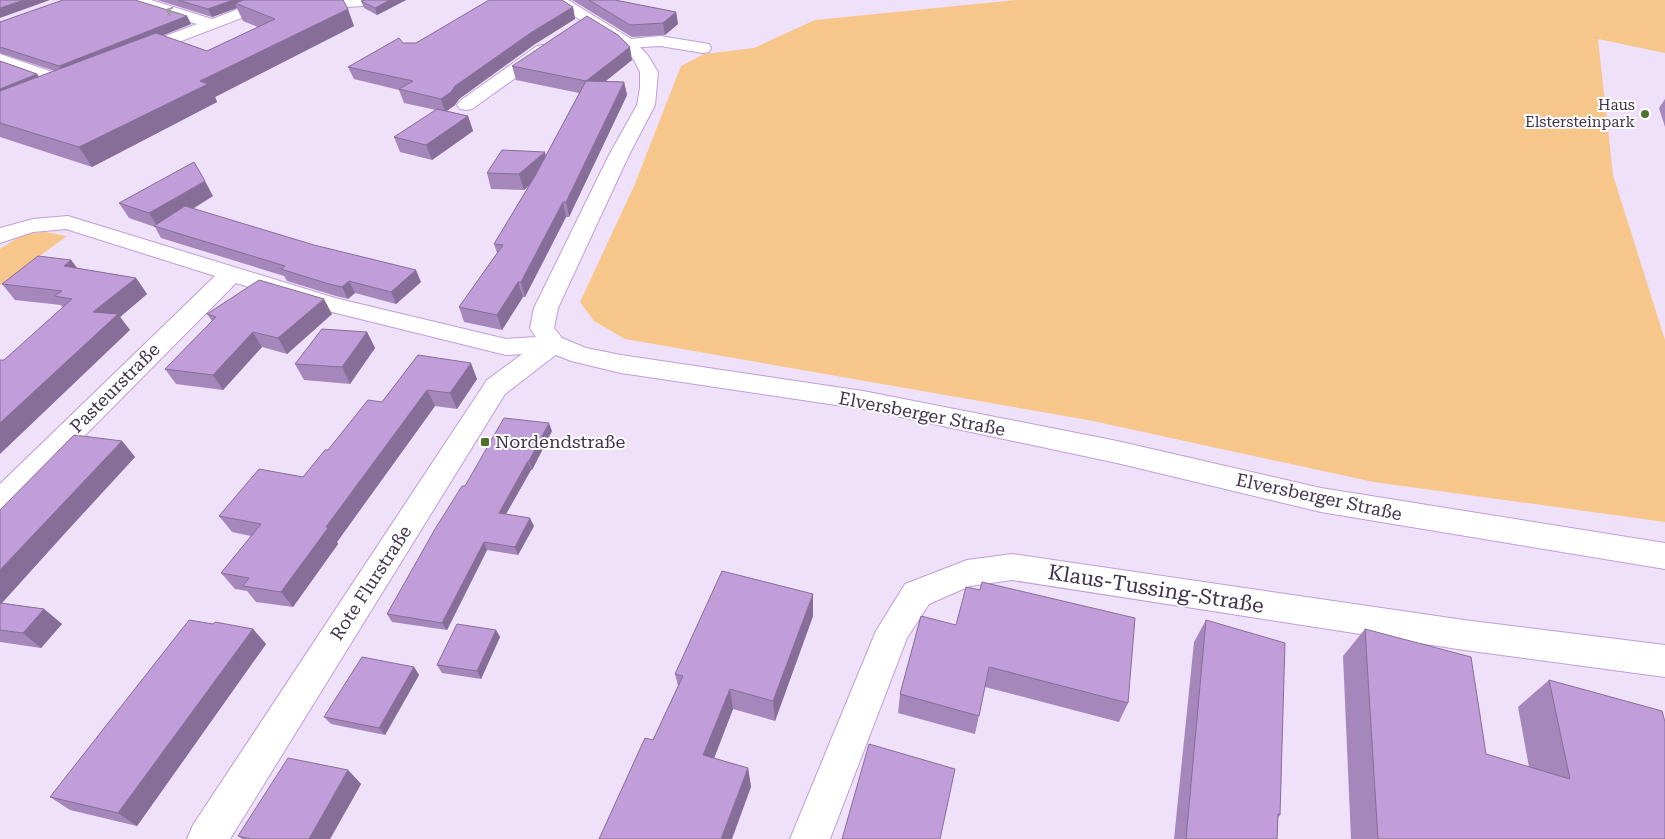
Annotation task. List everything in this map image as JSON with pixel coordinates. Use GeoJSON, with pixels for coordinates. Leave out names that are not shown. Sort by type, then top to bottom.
{"type":"FeatureCollection","features":[{"type":"Feature","properties":{"kind":"street"},"geometry":{"type":"LineString","coordinates":[[134,0],[212,24]]}},
{"type":"Feature","properties":{"kind":"street"},"geometry":{"type":"LineString","coordinates":[[118,60],[212,24],[286,1],[323,4],[374,0]]}},
{"type":"Feature","properties":{"kind":"street"},"geometry":{"type":"LineString","coordinates":[[553,344],[542,328],[546,308],[619,155],[646,105],[649,88],[649,72],[641,58],[627,43],[582,24],[556,0]]}},
{"type":"Feature","properties":{"kind":"street"},"geometry":{"type":"LineString","coordinates":[[466,105],[558,40]]}},
{"type":"Feature","properties":{"kind":"street"},"geometry":{"type":"LineString","coordinates":[[627,43],[660,41],[703,48]]}},
{"type":"Feature","properties":{"kind":"street"},"geometry":{"type":"LineString","coordinates":[[0,59],[64,82]]}},
{"type":"Feature","properties":{"kind":"street"},"geometry":{"type":"LineString","coordinates":[[46,90],[82,75]]}},
{"type":"Feature","properties":{"kind":"street"},"geometry":{"type":"LineString","coordinates":[[0,236],[12,230],[46,222],[68,223],[230,275],[329,304],[506,347],[553,344]]}},
{"type":"Feature","properties":{"kind":"street","name":"Pasteurstraße"},"geometry":{"type":"LineString","coordinates":[[0,502],[230,275]]}},
{"type":"Feature","properties":{"kind":"street","name":"Elversberger Straße"},"geometry":{"type":"LineString","coordinates":[[553,344],[580,354],[622,364],[863,400],[1117,452],[1321,500],[1665,556]]}},
{"type":"Feature","properties":{"kind":"street","name":"Rote Flurstraße"},"geometry":{"type":"LineString","coordinates":[[207,839],[496,387],[553,344]]}},
{"type":"Feature","properties":{"kind":"street","name":"Klaus-Tussing-Straße"},"geometry":{"type":"LineString","coordinates":[[810,839],[893,631],[917,594],[967,573],[1012,567],[1464,635],[1665,661]]}},
{"type":"Feature","properties":{"kind":"shaded area"},"geometry":{"type":"Polygon","coordinates":[[[1016,0],[1665,0],[1665,53],[1598,39],[1613,175],[1665,340],[1665,522],[1374,482],[1088,420],[625,339],[594,321],[580,302],[634,186],[681,66],[704,54],[754,48],[815,20],[1016,0]]]}},
{"type":"Feature","properties":{"kind":"shaded area"},"geometry":{"type":"Polygon","coordinates":[[[45,232],[67,236],[0,285],[0,249],[24,234],[45,232]]]}},
{"type":"Feature","properties":{"kind":"building"},"geometry":{"type":"Polygon","coordinates":[[[0,0],[24,0],[0,8],[0,0]]]}},
{"type":"Feature","properties":{"kind":"building"},"geometry":{"type":"Polygon","coordinates":[[[63,0],[135,0],[187,16],[59,66],[0,47],[0,22],[63,0]]]}},
{"type":"Feature","properties":{"kind":"building"},"geometry":{"type":"Polygon","coordinates":[[[178,0],[233,0],[208,9],[178,0]]]}},
{"type":"Feature","properties":{"kind":"building"},"geometry":{"type":"Polygon","coordinates":[[[244,0],[343,0],[348,9],[200,81],[208,84],[79,147],[0,123],[0,91],[156,33],[207,51],[275,19],[235,3],[244,0]]]}},
{"type":"Feature","properties":{"kind":"building"},"geometry":{"type":"Polygon","coordinates":[[[390,0],[375,8],[361,1],[390,0]]]}},
{"type":"Feature","properties":{"kind":"building"},"geometry":{"type":"Polygon","coordinates":[[[489,0],[562,0],[573,7],[532,32],[455,86],[451,92],[441,99],[399,89],[413,81],[348,67],[399,38],[403,43],[416,43],[489,0]]]}},
{"type":"Feature","properties":{"kind":"building"},"geometry":{"type":"Polygon","coordinates":[[[589,0],[615,0],[676,12],[663,23],[630,25],[589,0]]]}},
{"type":"Feature","properties":{"kind":"building"},"geometry":{"type":"Polygon","coordinates":[[[587,16],[618,35],[630,47],[586,81],[512,66],[587,16]]]}},
{"type":"Feature","properties":{"kind":"building"},"geometry":{"type":"Polygon","coordinates":[[[0,61],[37,74],[0,89],[0,61]]]}},
{"type":"Feature","properties":{"kind":"building"},"geometry":{"type":"Polygon","coordinates":[[[586,81],[624,82],[566,202],[563,202],[521,282],[518,282],[497,315],[459,307],[503,245],[494,244],[535,176],[586,81]]]}},
{"type":"Feature","properties":{"kind":"building"},"geometry":{"type":"Polygon","coordinates":[[[437,109],[468,116],[426,145],[394,137],[437,109]]]}},
{"type":"Feature","properties":{"kind":"building"},"geometry":{"type":"Polygon","coordinates":[[[502,150],[545,152],[519,174],[487,173],[502,150]]]}},
{"type":"Feature","properties":{"kind":"building"},"geometry":{"type":"Polygon","coordinates":[[[194,162],[205,181],[149,213],[119,203],[194,162]]]}},
{"type":"Feature","properties":{"kind":"building"},"geometry":{"type":"Polygon","coordinates":[[[185,206],[314,245],[416,270],[391,292],[349,281],[342,287],[281,269],[285,266],[154,226],[185,206]]]}},
{"type":"Feature","properties":{"kind":"building"},"geometry":{"type":"Polygon","coordinates":[[[38,256],[71,260],[64,266],[136,278],[93,312],[118,314],[0,423],[0,360],[4,360],[72,299],[54,296],[62,291],[2,284],[38,256]]]}},
{"type":"Feature","properties":{"kind":"building"},"geometry":{"type":"Polygon","coordinates":[[[259,280],[324,299],[278,338],[253,332],[213,375],[165,369],[216,317],[207,314],[259,280]]]}},
{"type":"Feature","properties":{"kind":"building"},"geometry":{"type":"Polygon","coordinates":[[[322,329],[367,332],[342,367],[295,364],[322,329]]]}},
{"type":"Feature","properties":{"kind":"building"},"geometry":{"type":"Polygon","coordinates":[[[418,355],[471,363],[450,393],[427,390],[326,527],[328,528],[281,592],[243,586],[249,578],[221,573],[261,524],[219,516],[259,469],[303,477],[325,450],[328,450],[368,400],[382,402],[418,355]]]}},
{"type":"Feature","properties":{"kind":"building"},"geometry":{"type":"Polygon","coordinates":[[[504,418],[549,423],[499,513],[530,518],[515,547],[484,542],[442,623],[387,614],[435,529],[462,486],[465,486],[504,418]]]}},
{"type":"Feature","properties":{"kind":"building"},"geometry":{"type":"Polygon","coordinates":[[[74,435],[122,441],[0,570],[0,510],[74,435]]]}},
{"type":"Feature","properties":{"kind":"building"},"geometry":{"type":"Polygon","coordinates":[[[722,571],[813,594],[773,701],[730,689],[703,755],[748,768],[721,839],[599,839],[645,738],[653,740],[683,676],[675,674],[722,571]]]}},
{"type":"Feature","properties":{"kind":"building"},"geometry":{"type":"Polygon","coordinates":[[[982,582],[1135,618],[1128,703],[989,667],[979,716],[900,694],[921,616],[956,625],[966,587],[980,590],[982,582]]]}},
{"type":"Feature","properties":{"kind":"building"},"geometry":{"type":"Polygon","coordinates":[[[0,603],[44,609],[23,633],[0,630],[0,603]]]}},
{"type":"Feature","properties":{"kind":"building"},"geometry":{"type":"Polygon","coordinates":[[[189,620],[213,624],[215,622],[253,629],[118,813],[50,797],[189,620]]]}},
{"type":"Feature","properties":{"kind":"building"},"geometry":{"type":"Polygon","coordinates":[[[1206,620],[1285,643],[1280,815],[1278,814],[1277,839],[1186,839],[1206,620]]]}},
{"type":"Feature","properties":{"kind":"building"},"geometry":{"type":"Polygon","coordinates":[[[457,624],[496,630],[477,671],[437,665],[457,624]]]}},
{"type":"Feature","properties":{"kind":"building"},"geometry":{"type":"Polygon","coordinates":[[[1365,629],[1471,657],[1486,754],[1570,779],[1549,680],[1662,711],[1665,722],[1665,839],[1378,839],[1365,629]]]}},
{"type":"Feature","properties":{"kind":"building"},"geometry":{"type":"Polygon","coordinates":[[[362,657],[414,667],[379,728],[324,717],[362,657]]]}},
{"type":"Feature","properties":{"kind":"building"},"geometry":{"type":"Polygon","coordinates":[[[869,744],[955,769],[940,839],[842,839],[869,744]]]}},
{"type":"Feature","properties":{"kind":"building"},"geometry":{"type":"Polygon","coordinates":[[[288,758],[348,770],[309,839],[251,839],[238,836],[288,758]]]}},
{"type":"Feature","properties":{"kind":"place","name":"Haus Elstersteinpark"},"geometry":{"type":"Point","coordinates":[1645,114]}},
{"type":"Feature","properties":{"kind":"place","name":"Nordendstraße"},"geometry":{"type":"Point","coordinates":[485,442]}}]}
